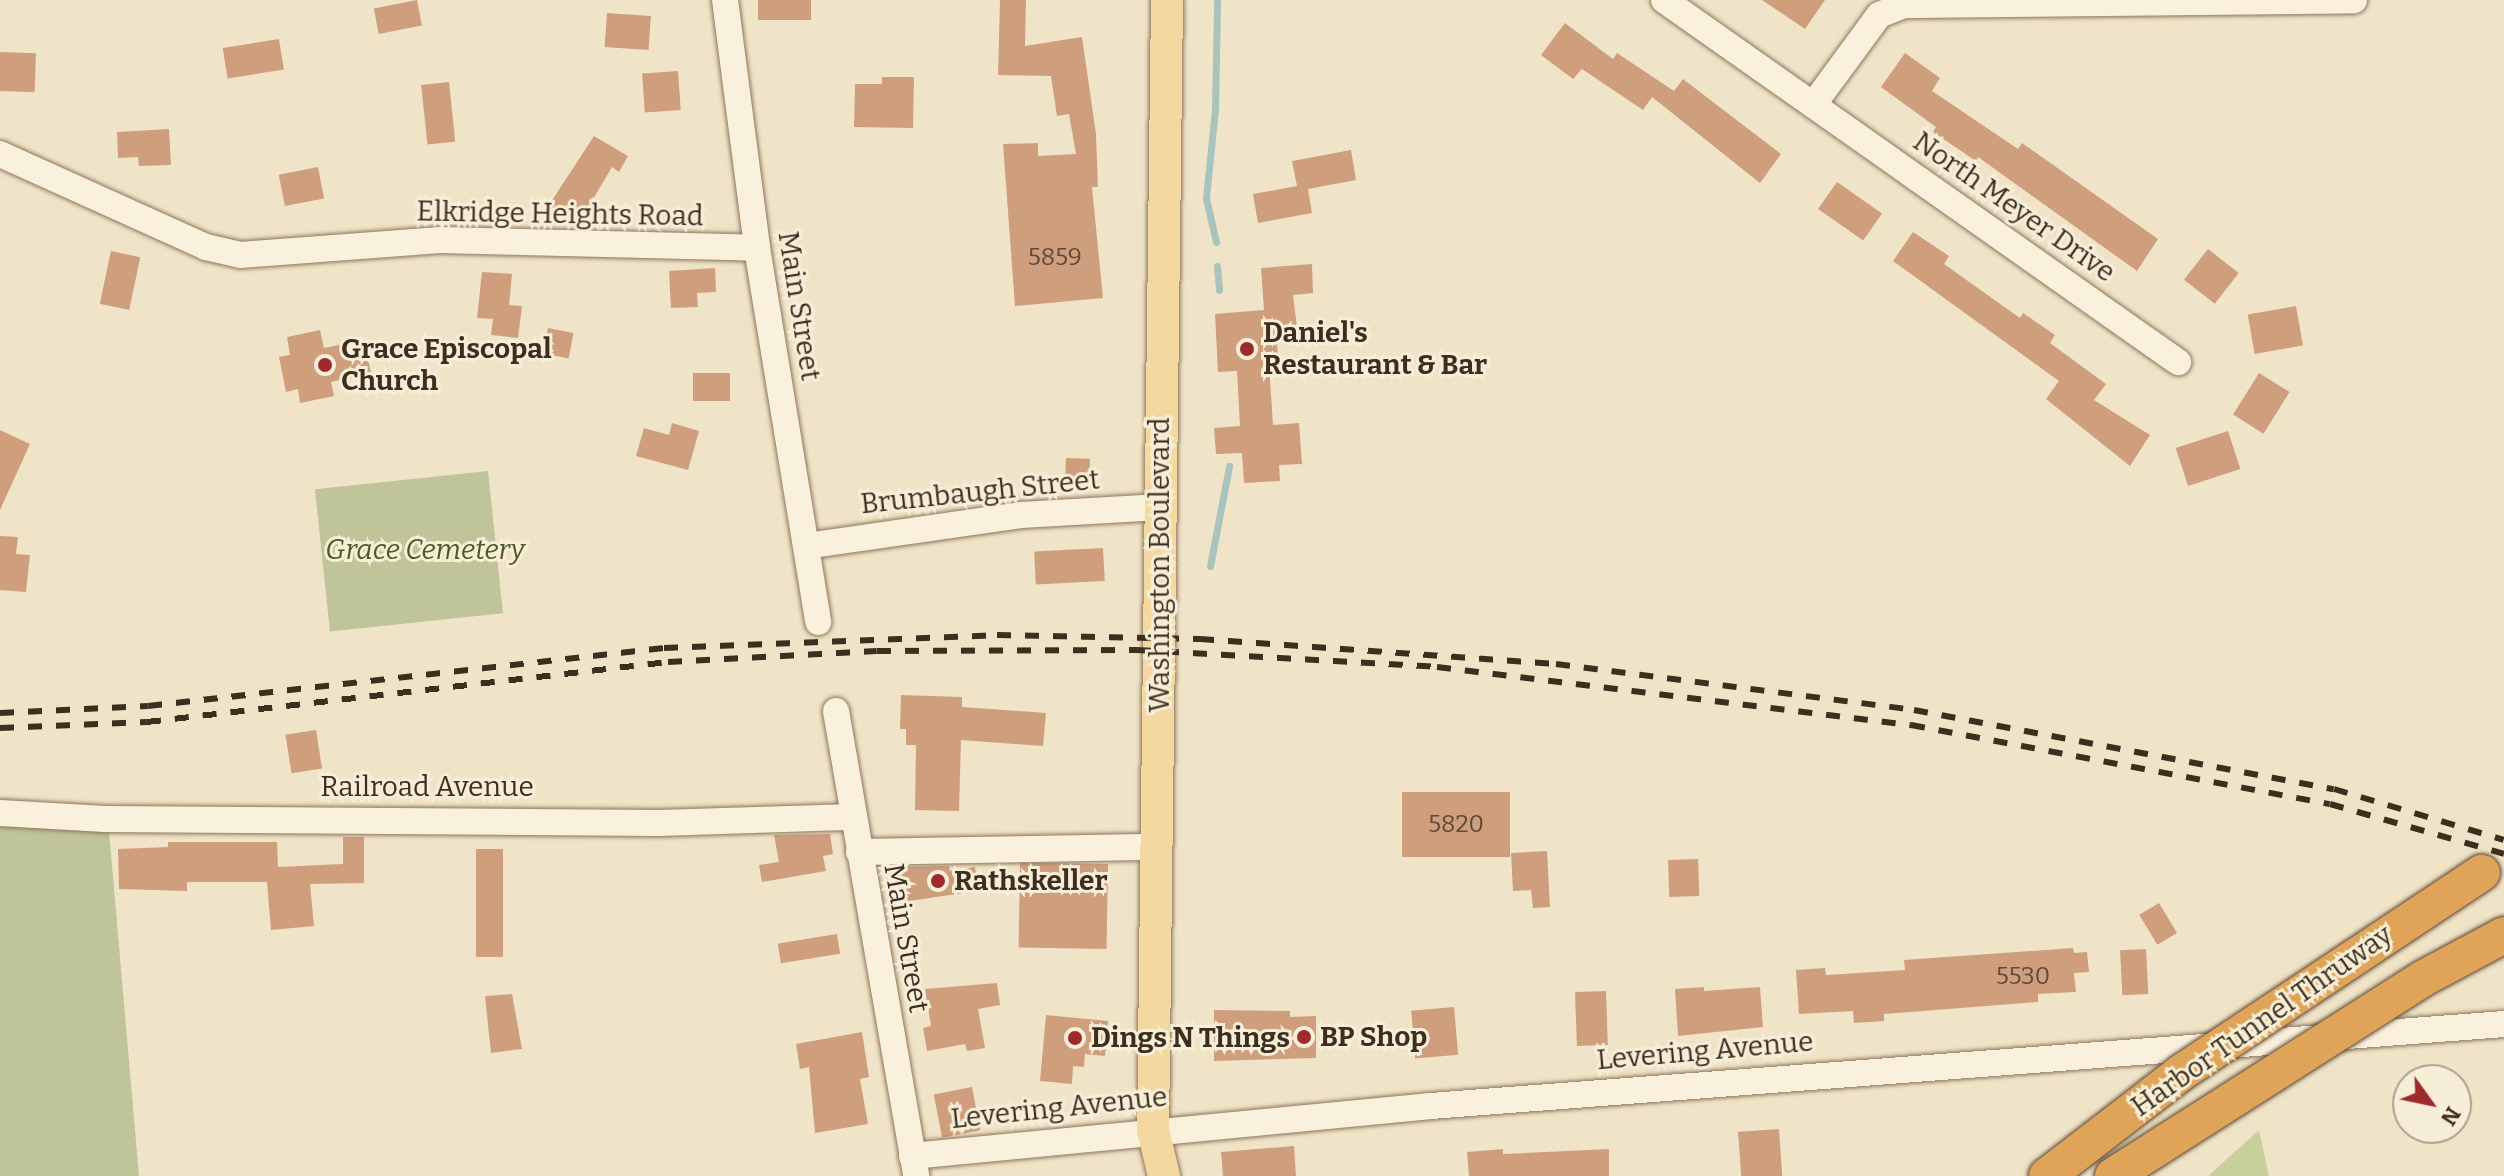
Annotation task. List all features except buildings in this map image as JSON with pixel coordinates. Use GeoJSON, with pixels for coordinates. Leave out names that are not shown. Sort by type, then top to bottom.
{"type":"FeatureCollection","features":[{"type":"Feature","properties":{"kind":"highway","name":"Harbor Tunnel Thruway"},"geometry":{"type":"LineString","coordinates":[[2047,1176],[2182,1072],[2482,873]]}},
{"type":"Feature","properties":{"kind":"highway","name":"Harbor Tunnel Thruway"},"geometry":{"type":"LineString","coordinates":[[2113,1176],[2422,979],[2504,935]]}},
{"type":"Feature","properties":{"kind":"main road","name":"Washington Boulevard"},"geometry":{"type":"LineString","coordinates":[[1164,1176],[1153,1130],[1159,847],[1167,0]]}},
{"type":"Feature","properties":{"kind":"main road","name":"Washington Boulevard"},"geometry":{"type":"LineString","coordinates":[[1139,1176],[1153,1130]]}},
{"type":"Feature","properties":{"kind":"street","name":"Main Street"},"geometry":{"type":"LineString","coordinates":[[725,0],[757,248],[818,622]]}},
{"type":"Feature","properties":{"kind":"street","name":"North Meyer Drive"},"geometry":{"type":"LineString","coordinates":[[1664,0],[2178,362]]}},
{"type":"Feature","properties":{"kind":"street"},"geometry":{"type":"LineString","coordinates":[[1813,105],[1879,15],[1904,5],[2321,4],[2354,0]]}},
{"type":"Feature","properties":{"kind":"street","name":"Elkridge Heights Road"},"geometry":{"type":"LineString","coordinates":[[0,154],[206,247],[240,255],[440,240],[757,248]]}},
{"type":"Feature","properties":{"kind":"street","name":"Brumbaugh Street"},"geometry":{"type":"LineString","coordinates":[[806,546],[1021,515],[1161,507]]}},
{"type":"Feature","properties":{"kind":"street","name":"Main Street"},"geometry":{"type":"LineString","coordinates":[[836,711],[914,1166]]}},
{"type":"Feature","properties":{"kind":"street","name":"Railroad Avenue"},"geometry":{"type":"LineString","coordinates":[[0,813],[105,819],[659,823],[854,817]]}},
{"type":"Feature","properties":{"kind":"street"},"geometry":{"type":"LineString","coordinates":[[859,852],[1159,847]]}},
{"type":"Feature","properties":{"kind":"street","name":"Levering Avenue"},"geometry":{"type":"LineString","coordinates":[[914,1166],[1153,1130],[2504,1024]]}},
{"type":"Feature","properties":{"kind":"green space","name":"Grace Cemetery"},"geometry":{"type":"Polygon","coordinates":[[[488,471],[503,613],[330,631],[315,489],[488,471]]]}},
{"type":"Feature","properties":{"kind":"green space"},"geometry":{"type":"Polygon","coordinates":[[[11,825],[109,831],[139,1176],[0,1176],[0,827],[11,825]]]}},
{"type":"Feature","properties":{"kind":"green space"},"geometry":{"type":"Polygon","coordinates":[[[2259,1130],[2269,1176],[2208,1176],[2259,1130]]]}},
{"type":"Feature","properties":{"kind":"waterway"},"geometry":{"type":"LineString","coordinates":[[1216,242],[1206,198],[1215,109],[1217,0]]}},
{"type":"Feature","properties":{"kind":"waterway"},"geometry":{"type":"LineString","coordinates":[[1217,266],[1219,290]]}},
{"type":"Feature","properties":{"kind":"waterway"},"geometry":{"type":"LineString","coordinates":[[1210,566],[1229,466]]}},
{"type":"Feature","properties":{"kind":"railway"},"geometry":{"type":"LineString","coordinates":[[0,713],[148,706],[664,648],[997,635],[1200,639],[1556,664],[1914,710],[2334,789],[2504,840]]}},
{"type":"Feature","properties":{"kind":"railway"},"geometry":{"type":"LineString","coordinates":[[0,728],[147,722],[668,662],[877,651],[1137,650],[1437,667],[1911,725],[2330,804],[2504,854]]}},
{"type":"Feature","properties":{"kind":"place","name":"Daniel's Restaurant & Bar"},"geometry":{"type":"Point","coordinates":[1247,349]}},
{"type":"Feature","properties":{"kind":"place","name":"Grace Episcopal Church"},"geometry":{"type":"Point","coordinates":[325,365]}},
{"type":"Feature","properties":{"kind":"place","name":"Rathskeller"},"geometry":{"type":"Point","coordinates":[938,881]}},
{"type":"Feature","properties":{"kind":"place","name":"BP Shop"},"geometry":{"type":"Point","coordinates":[1304,1037]}},
{"type":"Feature","properties":{"kind":"place","name":"Dings N Things"},"geometry":{"type":"Point","coordinates":[1075,1038]}}]}
